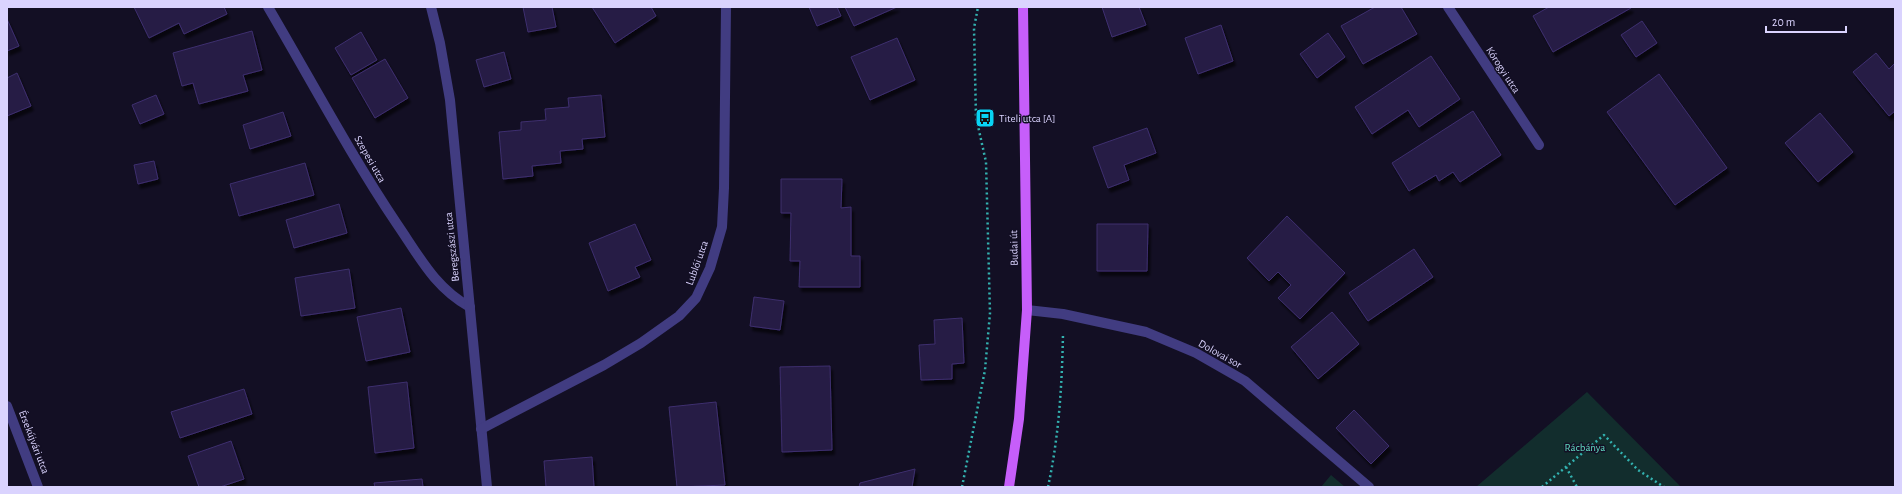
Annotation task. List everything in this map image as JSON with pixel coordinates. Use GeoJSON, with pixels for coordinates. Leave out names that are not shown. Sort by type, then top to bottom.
{"type":"FeatureCollection","features":[{"type":"Feature","properties":{"kind":"main road","name":"Budai út"},"geometry":{"type":"LineString","coordinates":[[1009,487],[1019,419],[1027,310],[1023,7]]}},
{"type":"Feature","properties":{"kind":"street","name":"Szepesi utca"},"geometry":{"type":"LineString","coordinates":[[268,7],[373,188],[436,280],[453,298],[470,307]]}},
{"type":"Feature","properties":{"kind":"street","name":"Beregszászi utca"},"geometry":{"type":"LineString","coordinates":[[431,7],[440,43],[450,100],[487,487]]}},
{"type":"Feature","properties":{"kind":"street","name":"Lublói utca"},"geometry":{"type":"LineString","coordinates":[[481,429],[604,365],[641,343],[679,316],[696,298],[710,268],[722,227],[726,7]]}},
{"type":"Feature","properties":{"kind":"street","name":"Kórogyi utca"},"geometry":{"type":"LineString","coordinates":[[1448,7],[1539,146]]}},
{"type":"Feature","properties":{"kind":"street","name":"Dolovai sor"},"geometry":{"type":"LineString","coordinates":[[1027,310],[1063,314],[1146,332],[1196,353],[1245,381],[1369,487]]}},
{"type":"Feature","properties":{"kind":"street","name":"Érsekújvári utca"},"geometry":{"type":"LineString","coordinates":[[7,406],[38,487]]}},
{"type":"Feature","properties":{"kind":"path"},"geometry":{"type":"LineString","coordinates":[[962,487],[985,370],[990,313],[986,162],[976,117],[974,28],[978,7]]}},
{"type":"Feature","properties":{"kind":"path"},"geometry":{"type":"LineString","coordinates":[[1048,487],[1055,453],[1062,384],[1063,314]]}},
{"type":"Feature","properties":{"kind":"path"},"geometry":{"type":"LineString","coordinates":[[1542,487],[1604,435],[1638,470],[1664,487]]}},
{"type":"Feature","properties":{"kind":"path"},"geometry":{"type":"LineString","coordinates":[[1566,468],[1578,487]]}},
{"type":"Feature","properties":{"kind":"green space","name":"Rácbánya"},"geometry":{"type":"Polygon","coordinates":[[[1587,392],[1681,487],[1476,487],[1587,392]]]}},
{"type":"Feature","properties":{"kind":"green space"},"geometry":{"type":"Polygon","coordinates":[[[1331,475],[1345,487],[1321,487],[1331,475]]]}},
{"type":"Feature","properties":{"kind":"building"},"geometry":{"type":"Polygon","coordinates":[[[134,7],[224,7],[227,14],[184,34],[179,23],[149,38],[134,7]]]}},
{"type":"Feature","properties":{"kind":"building"},"geometry":{"type":"Polygon","coordinates":[[[523,7],[552,7],[556,27],[528,32],[523,7]]]}},
{"type":"Feature","properties":{"kind":"building"},"geometry":{"type":"Polygon","coordinates":[[[592,7],[651,7],[656,16],[615,43],[592,7]]]}},
{"type":"Feature","properties":{"kind":"building"},"geometry":{"type":"Polygon","coordinates":[[[809,7],[837,7],[841,16],[817,26],[809,7]]]}},
{"type":"Feature","properties":{"kind":"building"},"geometry":{"type":"Polygon","coordinates":[[[845,7],[897,7],[854,26],[845,7]]]}},
{"type":"Feature","properties":{"kind":"building"},"geometry":{"type":"Polygon","coordinates":[[[1102,7],[1139,7],[1146,25],[1112,37],[1102,7]]]}},
{"type":"Feature","properties":{"kind":"building"},"geometry":{"type":"Polygon","coordinates":[[[1375,7],[1401,7],[1417,34],[1363,64],[1341,26],[1375,7]]]}},
{"type":"Feature","properties":{"kind":"building"},"geometry":{"type":"Polygon","coordinates":[[[1549,7],[1631,8],[1553,52],[1533,16],[1549,7]]]}},
{"type":"Feature","properties":{"kind":"building"},"geometry":{"type":"Polygon","coordinates":[[[7,19],[19,46],[7,51],[7,19]]]}},
{"type":"Feature","properties":{"kind":"building"},"geometry":{"type":"Polygon","coordinates":[[[1642,21],[1657,43],[1636,57],[1621,35],[1642,21]]]}},
{"type":"Feature","properties":{"kind":"building"},"geometry":{"type":"Polygon","coordinates":[[[1221,25],[1233,61],[1198,74],[1185,38],[1221,25]]]}},
{"type":"Feature","properties":{"kind":"building"},"geometry":{"type":"Polygon","coordinates":[[[252,31],[262,70],[243,75],[248,91],[199,104],[193,83],[182,86],[173,53],[252,31]]]}},
{"type":"Feature","properties":{"kind":"building"},"geometry":{"type":"Polygon","coordinates":[[[361,32],[377,60],[351,75],[335,48],[361,32]]]}},
{"type":"Feature","properties":{"kind":"building"},"geometry":{"type":"Polygon","coordinates":[[[1328,33],[1345,57],[1317,78],[1300,54],[1328,33]]]}},
{"type":"Feature","properties":{"kind":"building"},"geometry":{"type":"Polygon","coordinates":[[[897,38],[915,80],[870,100],[851,57],[897,38]]]}},
{"type":"Feature","properties":{"kind":"building"},"geometry":{"type":"Polygon","coordinates":[[[504,52],[511,79],[484,87],[476,60],[504,52]]]}},
{"type":"Feature","properties":{"kind":"building"},"geometry":{"type":"Polygon","coordinates":[[[1876,53],[1889,69],[1895,63],[1895,111],[1889,116],[1853,72],[1876,53]]]}},
{"type":"Feature","properties":{"kind":"building"},"geometry":{"type":"Polygon","coordinates":[[[1431,56],[1460,99],[1419,127],[1408,110],[1372,134],[1355,107],[1431,56]]]}},
{"type":"Feature","properties":{"kind":"building"},"geometry":{"type":"Polygon","coordinates":[[[385,59],[408,98],[375,118],[352,78],[385,59]]]}},
{"type":"Feature","properties":{"kind":"building"},"geometry":{"type":"Polygon","coordinates":[[[17,73],[31,106],[7,116],[7,78],[17,73]]]}},
{"type":"Feature","properties":{"kind":"building"},"geometry":{"type":"Polygon","coordinates":[[[1659,74],[1727,168],[1675,205],[1607,112],[1659,74]]]}},
{"type":"Feature","properties":{"kind":"building"},"geometry":{"type":"Polygon","coordinates":[[[156,95],[164,114],[140,124],[132,105],[156,95]]]}},
{"type":"Feature","properties":{"kind":"building"},"geometry":{"type":"Polygon","coordinates":[[[601,95],[605,137],[582,139],[583,149],[560,151],[561,163],[532,166],[533,176],[503,179],[499,132],[521,130],[521,122],[546,120],[545,109],[569,107],[568,98],[601,95]]]}},
{"type":"Feature","properties":{"kind":"building"},"geometry":{"type":"Polygon","coordinates":[[[1473,111],[1501,155],[1460,182],[1453,172],[1439,181],[1436,175],[1409,191],[1392,163],[1473,111]]]}},
{"type":"Feature","properties":{"kind":"building"},"geometry":{"type":"Polygon","coordinates":[[[283,112],[291,136],[250,149],[243,125],[283,112]]]}},
{"type":"Feature","properties":{"kind":"building"},"geometry":{"type":"Polygon","coordinates":[[[1820,113],[1853,152],[1818,182],[1785,143],[1820,113]]]}},
{"type":"Feature","properties":{"kind":"building"},"geometry":{"type":"Polygon","coordinates":[[[1147,128],[1156,153],[1124,165],[1129,180],[1108,188],[1093,147],[1147,128]]]}},
{"type":"Feature","properties":{"kind":"building"},"geometry":{"type":"Polygon","coordinates":[[[154,161],[158,179],[138,184],[134,165],[154,161]]]}},
{"type":"Feature","properties":{"kind":"building"},"geometry":{"type":"Polygon","coordinates":[[[305,163],[314,195],[239,216],[230,184],[305,163]]]}},
{"type":"Feature","properties":{"kind":"building"},"geometry":{"type":"Polygon","coordinates":[[[781,179],[842,179],[841,208],[851,207],[851,256],[860,256],[860,287],[799,287],[800,261],[790,261],[791,213],[781,213],[781,179]]]}},
{"type":"Feature","properties":{"kind":"building"},"geometry":{"type":"Polygon","coordinates":[[[339,204],[347,233],[294,248],[286,220],[339,204]]]}},
{"type":"Feature","properties":{"kind":"building"},"geometry":{"type":"Polygon","coordinates":[[[1287,216],[1345,273],[1300,319],[1278,298],[1291,285],[1278,272],[1269,281],[1247,258],[1287,216]]]}},
{"type":"Feature","properties":{"kind":"building"},"geometry":{"type":"Polygon","coordinates":[[[635,224],[651,260],[635,267],[640,277],[608,291],[589,243],[635,224]]]}},
{"type":"Feature","properties":{"kind":"building"},"geometry":{"type":"Polygon","coordinates":[[[1097,224],[1148,224],[1147,271],[1097,271],[1097,224]]]}},
{"type":"Feature","properties":{"kind":"building"},"geometry":{"type":"Polygon","coordinates":[[[1414,249],[1433,277],[1368,321],[1349,293],[1414,249]]]}},
{"type":"Feature","properties":{"kind":"building"},"geometry":{"type":"Polygon","coordinates":[[[349,269],[355,308],[301,316],[295,278],[349,269]]]}},
{"type":"Feature","properties":{"kind":"building"},"geometry":{"type":"Polygon","coordinates":[[[754,297],[784,301],[780,330],[750,326],[754,297]]]}},
{"type":"Feature","properties":{"kind":"building"},"geometry":{"type":"Polygon","coordinates":[[[401,308],[410,352],[366,361],[357,317],[401,308]]]}},
{"type":"Feature","properties":{"kind":"building"},"geometry":{"type":"Polygon","coordinates":[[[1332,312],[1359,344],[1318,379],[1291,347],[1332,312]]]}},
{"type":"Feature","properties":{"kind":"building"},"geometry":{"type":"Polygon","coordinates":[[[962,318],[964,363],[952,364],[952,379],[921,380],[919,345],[935,344],[934,320],[962,318]]]}},
{"type":"Feature","properties":{"kind":"building"},"geometry":{"type":"Polygon","coordinates":[[[830,366],[832,450],[782,452],[780,367],[830,366]]]}},
{"type":"Feature","properties":{"kind":"building"},"geometry":{"type":"Polygon","coordinates":[[[407,382],[414,448],[375,453],[368,387],[407,382]]]}},
{"type":"Feature","properties":{"kind":"building"},"geometry":{"type":"Polygon","coordinates":[[[244,389],[252,414],[180,438],[171,412],[244,389]]]}},
{"type":"Feature","properties":{"kind":"building"},"geometry":{"type":"Polygon","coordinates":[[[716,402],[725,485],[677,487],[669,407],[716,402]]]}},
{"type":"Feature","properties":{"kind":"building"},"geometry":{"type":"Polygon","coordinates":[[[1354,410],[1389,446],[1371,464],[1336,428],[1354,410]]]}},
{"type":"Feature","properties":{"kind":"building"},"geometry":{"type":"Polygon","coordinates":[[[231,441],[244,479],[220,487],[199,487],[188,456],[231,441]]]}},
{"type":"Feature","properties":{"kind":"building"},"geometry":{"type":"Polygon","coordinates":[[[592,457],[594,487],[546,487],[544,461],[592,457]]]}},
{"type":"Feature","properties":{"kind":"building"},"geometry":{"type":"Polygon","coordinates":[[[915,469],[912,487],[859,487],[860,483],[915,469]]]}},
{"type":"Feature","properties":{"kind":"building"},"geometry":{"type":"Polygon","coordinates":[[[422,479],[423,487],[375,487],[374,483],[422,479]]]}},
{"type":"Feature","properties":{"kind":"place","name":"Titeli utca [A]"},"geometry":{"type":"Point","coordinates":[985,118]}}]}
